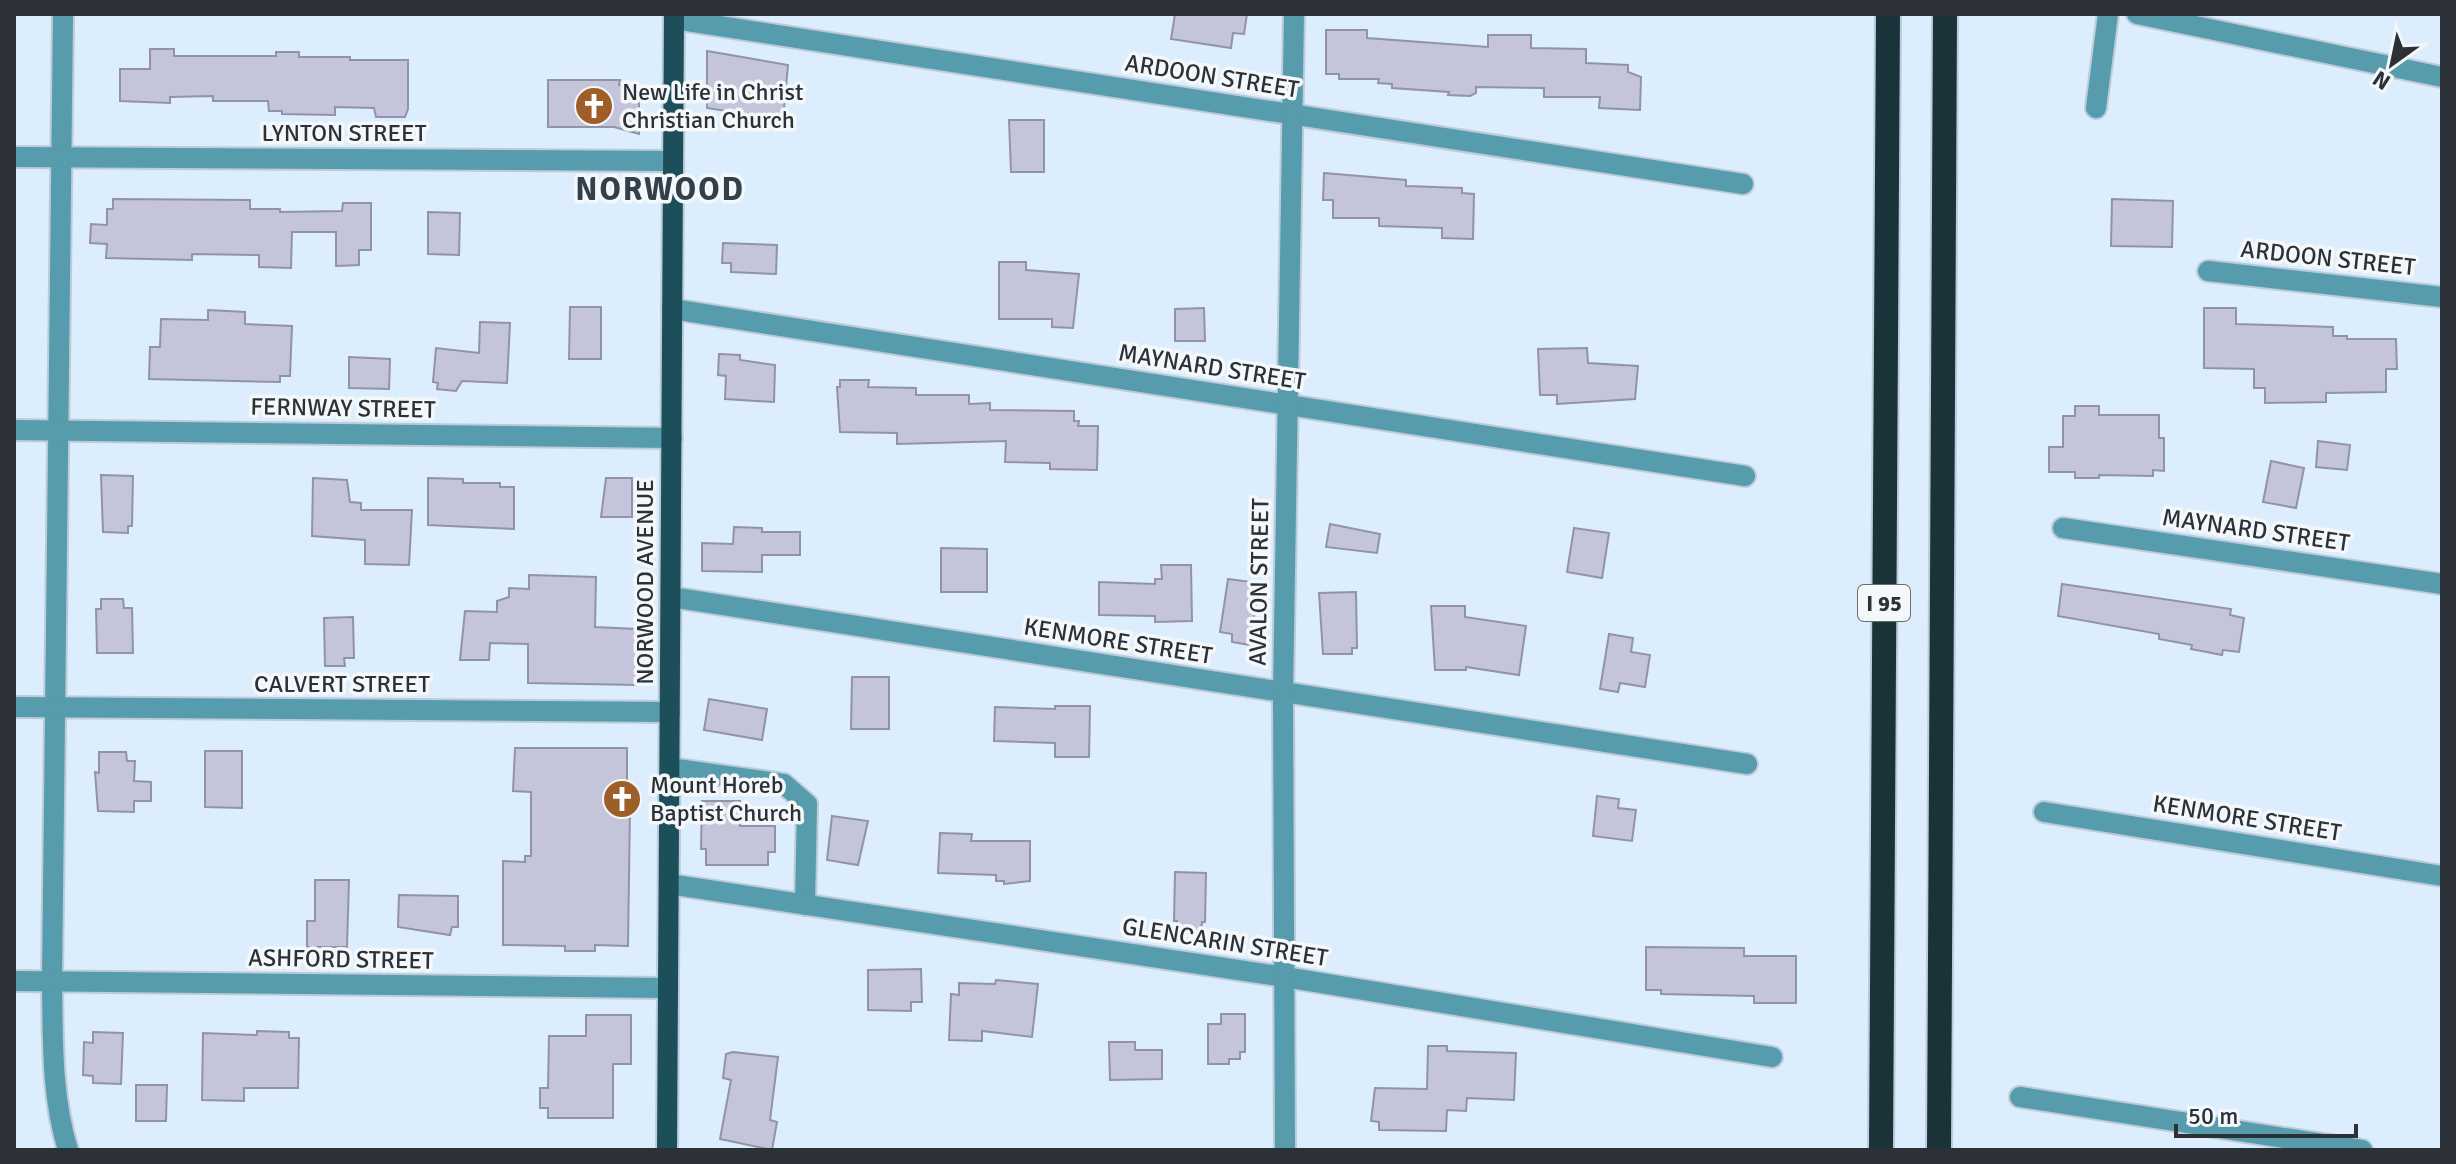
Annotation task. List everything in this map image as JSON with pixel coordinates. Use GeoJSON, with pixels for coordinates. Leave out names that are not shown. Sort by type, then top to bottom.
{"type":"FeatureCollection","features":[{"type":"Feature","properties":{"kind":"highway","name":"I 95"},"geometry":{"type":"LineString","coordinates":[[1881,1150],[1888,14]]}},
{"type":"Feature","properties":{"kind":"highway","name":"I 95"},"geometry":{"type":"LineString","coordinates":[[1939,1150],[1945,14]]}},
{"type":"Feature","properties":{"kind":"main road","name":"NORWOOD AVENUE"},"geometry":{"type":"LineString","coordinates":[[667,1150],[674,17]]}},
{"type":"Feature","properties":{"kind":"street"},"geometry":{"type":"LineString","coordinates":[[63,14],[52,981],[54,1079],[59,1123],[68,1150]]}},
{"type":"Feature","properties":{"kind":"street","name":"AVALON STREET"},"geometry":{"type":"LineString","coordinates":[[1285,1150],[1283,694],[1294,14]]}},
{"type":"Feature","properties":{"kind":"street"},"geometry":{"type":"LineString","coordinates":[[2096,108],[2108,14]]}},
{"type":"Feature","properties":{"kind":"street"},"geometry":{"type":"LineString","coordinates":[[2137,14],[2442,77]]}},
{"type":"Feature","properties":{"kind":"street","name":"ARDOON STREET"},"geometry":{"type":"LineString","coordinates":[[674,17],[1743,184]]}},
{"type":"Feature","properties":{"kind":"street","name":"LYNTON STREET"},"geometry":{"type":"LineString","coordinates":[[14,157],[673,161]]}},
{"type":"Feature","properties":{"kind":"street","name":"ARDOON STREET"},"geometry":{"type":"LineString","coordinates":[[2208,271],[2442,297]]}},
{"type":"Feature","properties":{"kind":"street","name":"MAYNARD STREET"},"geometry":{"type":"LineString","coordinates":[[672,309],[1745,476]]}},
{"type":"Feature","properties":{"kind":"street","name":"FERNWAY STREET"},"geometry":{"type":"LineString","coordinates":[[14,430],[672,438]]}},
{"type":"Feature","properties":{"kind":"street","name":"MAYNARD STREET"},"geometry":{"type":"LineString","coordinates":[[2063,528],[2442,584]]}},
{"type":"Feature","properties":{"kind":"street","name":"KENMORE STREET"},"geometry":{"type":"LineString","coordinates":[[671,597],[1747,764]]}},
{"type":"Feature","properties":{"kind":"street","name":"CALVERT STREET"},"geometry":{"type":"LineString","coordinates":[[14,707],[670,712]]}},
{"type":"Feature","properties":{"kind":"street"},"geometry":{"type":"LineString","coordinates":[[670,768],[784,784],[795,791],[807,804],[805,905]]}},
{"type":"Feature","properties":{"kind":"street","name":"KENMORE STREET"},"geometry":{"type":"LineString","coordinates":[[2044,812],[2442,876]]}},
{"type":"Feature","properties":{"kind":"street","name":"GLENCARIN STREET"},"geometry":{"type":"LineString","coordinates":[[669,884],[1285,977],[1772,1057]]}},
{"type":"Feature","properties":{"kind":"street","name":"ASHFORD STREET"},"geometry":{"type":"LineString","coordinates":[[14,981],[667,988]]}},
{"type":"Feature","properties":{"kind":"street"},"geometry":{"type":"LineString","coordinates":[[2020,1097],[2362,1150]]}},
{"type":"Feature","properties":{"kind":"building"},"geometry":{"type":"Polygon","coordinates":[[[1175,14],[1247,14],[1244,34],[1233,33],[1231,48],[1171,39],[1175,14]]]}},
{"type":"Feature","properties":{"kind":"building"},"geometry":{"type":"Polygon","coordinates":[[[1326,30],[1367,30],[1367,38],[1488,47],[1488,35],[1531,35],[1531,48],[1586,49],[1586,63],[1628,65],[1628,72],[1641,77],[1640,110],[1599,108],[1600,97],[1544,97],[1544,88],[1476,87],[1476,93],[1470,96],[1392,88],[1392,84],[1378,83],[1379,79],[1339,79],[1339,74],[1326,74],[1326,30]]]}},
{"type":"Feature","properties":{"kind":"building"},"geometry":{"type":"Polygon","coordinates":[[[150,49],[174,49],[174,56],[276,56],[276,52],[299,52],[299,57],[408,60],[408,109],[405,117],[376,117],[374,108],[335,107],[335,115],[282,114],[282,111],[269,111],[268,101],[213,101],[213,96],[170,97],[170,103],[120,101],[120,69],[150,69],[150,49]]]}},
{"type":"Feature","properties":{"kind":"building"},"geometry":{"type":"Polygon","coordinates":[[[707,51],[788,65],[783,120],[707,108],[707,51]]]}},
{"type":"Feature","properties":{"kind":"building","name":"New Life in Christ Christian Church"},"geometry":{"type":"Polygon","coordinates":[[[548,80],[620,80],[619,85],[639,86],[639,134],[614,127],[548,127],[548,80]]]}},
{"type":"Feature","properties":{"kind":"building"},"geometry":{"type":"Polygon","coordinates":[[[1009,120],[1044,120],[1044,172],[1011,172],[1009,120]]]}},
{"type":"Feature","properties":{"kind":"building"},"geometry":{"type":"Polygon","coordinates":[[[1324,173],[1406,180],[1406,186],[1462,188],[1462,193],[1474,194],[1473,239],[1442,238],[1442,228],[1379,226],[1379,218],[1333,218],[1333,200],[1323,200],[1324,173]]]}},
{"type":"Feature","properties":{"kind":"building"},"geometry":{"type":"Polygon","coordinates":[[[113,199],[250,200],[250,209],[280,209],[280,212],[342,211],[343,203],[371,203],[371,250],[359,250],[359,265],[336,266],[336,232],[292,232],[291,268],[259,267],[259,255],[192,254],[192,260],[106,258],[107,244],[90,243],[91,224],[107,225],[107,209],[113,209],[113,199]]]}},
{"type":"Feature","properties":{"kind":"building"},"geometry":{"type":"Polygon","coordinates":[[[2112,199],[2173,201],[2172,247],[2111,246],[2112,199]]]}},
{"type":"Feature","properties":{"kind":"building"},"geometry":{"type":"Polygon","coordinates":[[[428,212],[460,213],[459,255],[428,254],[428,212]]]}},
{"type":"Feature","properties":{"kind":"building"},"geometry":{"type":"Polygon","coordinates":[[[723,243],[777,245],[776,274],[731,272],[731,263],[722,263],[723,243]]]}},
{"type":"Feature","properties":{"kind":"building"},"geometry":{"type":"Polygon","coordinates":[[[999,262],[1026,262],[1026,270],[1079,274],[1073,328],[1052,327],[1052,319],[999,319],[999,262]]]}},
{"type":"Feature","properties":{"kind":"building"},"geometry":{"type":"Polygon","coordinates":[[[570,307],[601,307],[601,359],[569,359],[570,307]]]}},
{"type":"Feature","properties":{"kind":"building"},"geometry":{"type":"Polygon","coordinates":[[[1204,308],[1205,341],[1175,341],[1175,309],[1204,308]]]}},
{"type":"Feature","properties":{"kind":"building"},"geometry":{"type":"Polygon","coordinates":[[[2204,308],[2236,308],[2236,324],[2333,327],[2333,336],[2347,336],[2347,339],[2396,339],[2397,369],[2386,369],[2386,392],[2326,393],[2326,402],[2265,403],[2265,388],[2254,388],[2254,369],[2204,368],[2204,308]]]}},
{"type":"Feature","properties":{"kind":"building"},"geometry":{"type":"Polygon","coordinates":[[[208,310],[245,312],[245,324],[292,326],[290,376],[280,376],[280,382],[149,379],[150,347],[160,347],[161,319],[208,320],[208,310]]]}},
{"type":"Feature","properties":{"kind":"building"},"geometry":{"type":"Polygon","coordinates":[[[480,322],[510,323],[507,383],[462,381],[456,391],[437,389],[438,383],[433,382],[436,348],[479,353],[480,322]]]}},
{"type":"Feature","properties":{"kind":"building"},"geometry":{"type":"Polygon","coordinates":[[[1587,348],[1588,363],[1638,366],[1635,399],[1557,404],[1557,395],[1540,395],[1538,349],[1587,348]]]}},
{"type":"Feature","properties":{"kind":"building"},"geometry":{"type":"Polygon","coordinates":[[[719,354],[740,355],[740,360],[775,365],[774,402],[725,399],[726,376],[718,375],[719,354]]]}},
{"type":"Feature","properties":{"kind":"building"},"geometry":{"type":"Polygon","coordinates":[[[349,357],[390,359],[389,389],[349,388],[349,357]]]}},
{"type":"Feature","properties":{"kind":"building"},"geometry":{"type":"Polygon","coordinates":[[[840,380],[869,380],[868,387],[916,388],[916,395],[969,395],[969,404],[990,403],[990,410],[1074,411],[1074,421],[1079,421],[1078,426],[1098,426],[1097,470],[1050,469],[1050,463],[1005,462],[1006,441],[897,444],[897,433],[840,432],[837,387],[840,387],[840,380]]]}},
{"type":"Feature","properties":{"kind":"building"},"geometry":{"type":"Polygon","coordinates":[[[2075,406],[2099,406],[2099,415],[2159,415],[2159,438],[2164,438],[2164,471],[2153,470],[2153,476],[2099,475],[2099,478],[2075,478],[2075,472],[2049,472],[2049,447],[2063,447],[2063,416],[2075,416],[2075,406]]]}},
{"type":"Feature","properties":{"kind":"building"},"geometry":{"type":"Polygon","coordinates":[[[2318,441],[2350,445],[2347,470],[2316,467],[2318,441]]]}},
{"type":"Feature","properties":{"kind":"building"},"geometry":{"type":"Polygon","coordinates":[[[2271,461],[2304,468],[2296,508],[2263,502],[2271,461]]]}},
{"type":"Feature","properties":{"kind":"building"},"geometry":{"type":"Polygon","coordinates":[[[101,475],[133,476],[132,526],[128,526],[128,533],[103,532],[101,475]]]}},
{"type":"Feature","properties":{"kind":"building"},"geometry":{"type":"Polygon","coordinates":[[[313,478],[347,480],[350,502],[361,503],[361,510],[412,510],[409,565],[365,564],[365,540],[312,536],[313,478]]]}},
{"type":"Feature","properties":{"kind":"building"},"geometry":{"type":"Polygon","coordinates":[[[428,478],[463,479],[463,483],[500,483],[500,487],[514,487],[514,529],[428,525],[428,478]]]}},
{"type":"Feature","properties":{"kind":"building"},"geometry":{"type":"Polygon","coordinates":[[[606,478],[632,478],[632,517],[601,517],[606,478]]]}},
{"type":"Feature","properties":{"kind":"building"},"geometry":{"type":"Polygon","coordinates":[[[1330,524],[1380,534],[1377,553],[1326,547],[1330,524]]]}},
{"type":"Feature","properties":{"kind":"building"},"geometry":{"type":"Polygon","coordinates":[[[734,527],[762,528],[762,532],[800,532],[800,555],[762,555],[762,572],[702,571],[702,543],[733,544],[734,527]]]}},
{"type":"Feature","properties":{"kind":"building"},"geometry":{"type":"Polygon","coordinates":[[[1574,528],[1609,533],[1602,578],[1567,572],[1574,528]]]}},
{"type":"Feature","properties":{"kind":"building"},"geometry":{"type":"Polygon","coordinates":[[[941,548],[987,549],[987,592],[941,592],[941,548]]]}},
{"type":"Feature","properties":{"kind":"building"},"geometry":{"type":"Polygon","coordinates":[[[1161,565],[1191,565],[1192,621],[1155,622],[1155,616],[1099,615],[1099,582],[1155,584],[1155,579],[1162,579],[1161,565]]]}},
{"type":"Feature","properties":{"kind":"building"},"geometry":{"type":"Polygon","coordinates":[[[529,575],[596,577],[595,627],[637,629],[638,685],[528,683],[528,644],[490,643],[489,660],[460,660],[465,611],[497,612],[497,601],[509,597],[509,588],[529,589],[529,575]]]}},
{"type":"Feature","properties":{"kind":"building"},"geometry":{"type":"Polygon","coordinates":[[[1228,579],[1259,583],[1250,645],[1232,642],[1232,634],[1220,632],[1228,579]]]}},
{"type":"Feature","properties":{"kind":"building"},"geometry":{"type":"Polygon","coordinates":[[[2062,584],[2231,609],[2230,615],[2244,618],[2239,652],[2223,650],[2222,655],[2191,649],[2192,645],[2159,639],[2159,634],[2058,616],[2062,584]]]}},
{"type":"Feature","properties":{"kind":"building"},"geometry":{"type":"Polygon","coordinates":[[[1356,592],[1357,648],[1352,648],[1352,654],[1323,654],[1319,593],[1356,592]]]}},
{"type":"Feature","properties":{"kind":"building"},"geometry":{"type":"Polygon","coordinates":[[[101,599],[123,599],[124,608],[132,608],[133,653],[97,653],[96,609],[101,609],[101,599]]]}},
{"type":"Feature","properties":{"kind":"building"},"geometry":{"type":"Polygon","coordinates":[[[1431,606],[1465,606],[1465,617],[1526,626],[1519,675],[1466,667],[1466,670],[1435,670],[1431,606]]]}},
{"type":"Feature","properties":{"kind":"building"},"geometry":{"type":"Polygon","coordinates":[[[353,617],[354,658],[344,658],[345,666],[325,666],[324,618],[353,617]]]}},
{"type":"Feature","properties":{"kind":"building"},"geometry":{"type":"Polygon","coordinates":[[[1609,634],[1633,638],[1631,652],[1650,655],[1645,687],[1620,683],[1618,692],[1600,689],[1609,634]]]}},
{"type":"Feature","properties":{"kind":"building"},"geometry":{"type":"Polygon","coordinates":[[[852,677],[889,677],[889,729],[851,729],[852,677]]]}},
{"type":"Feature","properties":{"kind":"building"},"geometry":{"type":"Polygon","coordinates":[[[709,699],[767,709],[762,740],[704,730],[709,699]]]}},
{"type":"Feature","properties":{"kind":"building"},"geometry":{"type":"Polygon","coordinates":[[[1055,706],[1090,706],[1089,757],[1055,757],[1055,743],[994,741],[995,707],[1055,709],[1055,706]]]}},
{"type":"Feature","properties":{"kind":"building"},"geometry":{"type":"Polygon","coordinates":[[[515,748],[627,748],[627,806],[630,806],[628,946],[595,945],[595,951],[565,951],[565,946],[503,945],[503,861],[525,862],[525,856],[531,856],[531,792],[513,791],[515,748]]]}},
{"type":"Feature","properties":{"kind":"building"},"geometry":{"type":"Polygon","coordinates":[[[205,751],[242,751],[242,808],[205,807],[205,751]]]}},
{"type":"Feature","properties":{"kind":"building"},"geometry":{"type":"Polygon","coordinates":[[[99,752],[126,752],[127,761],[135,761],[134,781],[151,782],[151,801],[134,801],[134,812],[98,811],[95,772],[99,773],[99,752]]]}},
{"type":"Feature","properties":{"kind":"building"},"geometry":{"type":"Polygon","coordinates":[[[1597,796],[1619,799],[1618,808],[1636,810],[1632,841],[1593,836],[1597,796]]]}},
{"type":"Feature","properties":{"kind":"building"},"geometry":{"type":"Polygon","coordinates":[[[702,801],[740,801],[740,826],[775,826],[775,852],[768,852],[768,865],[706,865],[706,849],[701,849],[702,801]]]}},
{"type":"Feature","properties":{"kind":"building"},"geometry":{"type":"Polygon","coordinates":[[[832,816],[868,821],[858,865],[827,860],[832,816]]]}},
{"type":"Feature","properties":{"kind":"building"},"geometry":{"type":"Polygon","coordinates":[[[940,833],[972,834],[971,841],[1030,841],[1030,881],[1004,884],[1004,881],[996,881],[996,875],[938,873],[940,833]]]}},
{"type":"Feature","properties":{"kind":"building"},"geometry":{"type":"Polygon","coordinates":[[[1175,872],[1206,873],[1205,922],[1202,922],[1201,931],[1177,930],[1177,921],[1174,921],[1175,872]]]}},
{"type":"Feature","properties":{"kind":"building"},"geometry":{"type":"Polygon","coordinates":[[[315,880],[349,880],[347,947],[307,947],[307,921],[315,921],[315,880]]]}},
{"type":"Feature","properties":{"kind":"building"},"geometry":{"type":"Polygon","coordinates":[[[399,895],[458,896],[458,927],[452,927],[450,935],[398,927],[399,895]]]}},
{"type":"Feature","properties":{"kind":"building"},"geometry":{"type":"Polygon","coordinates":[[[1646,947],[1744,948],[1744,956],[1796,956],[1796,1003],[1754,1003],[1754,996],[1661,994],[1661,990],[1646,990],[1646,947]]]}},
{"type":"Feature","properties":{"kind":"building"},"geometry":{"type":"Polygon","coordinates":[[[921,969],[922,1002],[911,1002],[911,1011],[868,1010],[868,970],[921,969]]]}},
{"type":"Feature","properties":{"kind":"building"},"geometry":{"type":"Polygon","coordinates":[[[996,980],[1038,984],[1032,1037],[982,1031],[982,1041],[949,1040],[951,994],[959,995],[959,983],[995,984],[996,980]]]}},
{"type":"Feature","properties":{"kind":"building"},"geometry":{"type":"Polygon","coordinates":[[[1221,1014],[1245,1014],[1245,1052],[1240,1052],[1240,1059],[1229,1059],[1229,1064],[1208,1064],[1208,1024],[1221,1024],[1221,1014]]]}},
{"type":"Feature","properties":{"kind":"building"},"geometry":{"type":"Polygon","coordinates":[[[586,1015],[631,1015],[631,1064],[613,1064],[613,1118],[548,1118],[548,1108],[540,1108],[540,1088],[548,1088],[549,1036],[586,1036],[586,1015]]]}},
{"type":"Feature","properties":{"kind":"building"},"geometry":{"type":"Polygon","coordinates":[[[257,1031],[289,1032],[289,1038],[299,1038],[298,1088],[244,1088],[244,1101],[202,1100],[203,1033],[257,1035],[257,1031]]]}},
{"type":"Feature","properties":{"kind":"building"},"geometry":{"type":"Polygon","coordinates":[[[93,1032],[123,1033],[121,1084],[93,1083],[93,1076],[83,1075],[84,1042],[93,1043],[93,1032]]]}},
{"type":"Feature","properties":{"kind":"building"},"geometry":{"type":"Polygon","coordinates":[[[1109,1042],[1135,1042],[1135,1050],[1162,1050],[1162,1079],[1110,1080],[1109,1042]]]}},
{"type":"Feature","properties":{"kind":"building"},"geometry":{"type":"Polygon","coordinates":[[[1428,1046],[1447,1046],[1447,1051],[1516,1053],[1514,1100],[1467,1098],[1466,1111],[1447,1110],[1446,1131],[1379,1130],[1379,1122],[1371,1121],[1375,1088],[1427,1089],[1428,1046]]]}},
{"type":"Feature","properties":{"kind":"building"},"geometry":{"type":"Polygon","coordinates":[[[726,1054],[778,1057],[770,1120],[777,1122],[772,1150],[720,1139],[731,1080],[723,1078],[726,1054]]]}},
{"type":"Feature","properties":{"kind":"building"},"geometry":{"type":"Polygon","coordinates":[[[136,1085],[167,1085],[166,1121],[136,1121],[136,1085]]]}},
{"type":"Feature","properties":{"kind":"place","name":"New Life in Christ Christian Church"},"geometry":{"type":"Point","coordinates":[594,106]}},
{"type":"Feature","properties":{"kind":"place","name":"Mount Horeb Baptist Church"},"geometry":{"type":"Point","coordinates":[622,799]}},
{"type":"Feature","properties":{"kind":"district","name":"NORWOOD"},"geometry":{"type":"Point","coordinates":[660,189]}}]}
